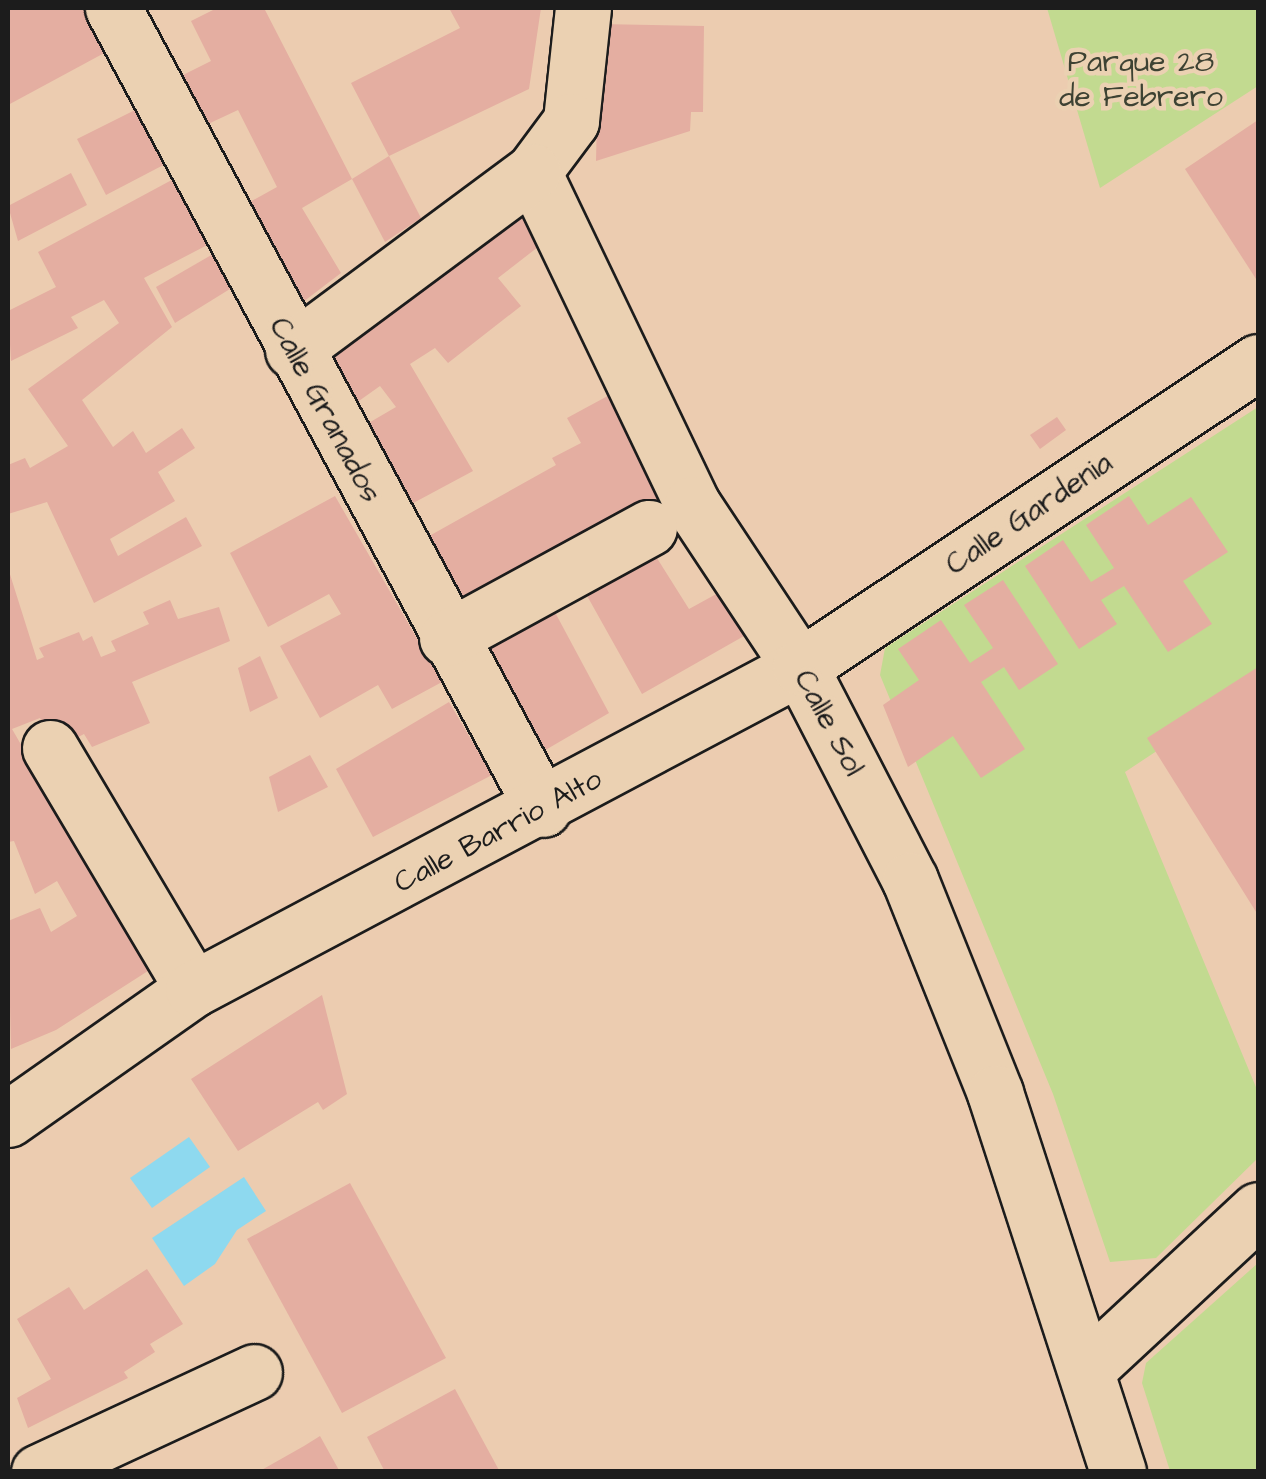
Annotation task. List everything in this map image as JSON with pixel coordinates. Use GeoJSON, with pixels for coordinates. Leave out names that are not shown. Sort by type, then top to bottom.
{"type":"FeatureCollection","features":[{"type":"Feature","properties":{"kind":"street","name":"Calle Granados"},"geometry":{"type":"LineString","coordinates":[[113,8],[447,638],[543,809]]}},
{"type":"Feature","properties":{"kind":"street"},"geometry":{"type":"LineString","coordinates":[[293,350],[534,172],[571,121],[583,8]]}},
{"type":"Feature","properties":{"kind":"street","name":"Calle Sol"},"geometry":{"type":"LineString","coordinates":[[534,172],[692,504],[800,667],[910,880],[995,1093],[1118,1472]]}},
{"type":"Feature","properties":{"kind":"street","name":"Calle Gardenia"},"geometry":{"type":"LineString","coordinates":[[800,667],[1258,362]]}},
{"type":"Feature","properties":{"kind":"street"},"geometry":{"type":"LineString","coordinates":[[447,638],[649,528]]}},
{"type":"Feature","properties":{"kind":"street","name":"Calle Barrio Alto"},"geometry":{"type":"LineString","coordinates":[[8,1118],[193,990],[543,809],[800,667]]}},
{"type":"Feature","properties":{"kind":"street"},"geometry":{"type":"LineString","coordinates":[[50,748],[193,990]]}},
{"type":"Feature","properties":{"kind":"street"},"geometry":{"type":"LineString","coordinates":[[1087,1369],[1258,1210]]}},
{"type":"Feature","properties":{"kind":"street"},"geometry":{"type":"LineString","coordinates":[[40,1472],[254,1372]]}},
{"type":"Feature","properties":{"kind":"green space","name":"Parque 28 de Febrero"},"geometry":{"type":"Polygon","coordinates":[[[1047,8],[1258,8],[1258,86],[1100,188],[1047,8]]]}},
{"type":"Feature","properties":{"kind":"green space"},"geometry":{"type":"Polygon","coordinates":[[[1258,407],[1258,684],[1125,772],[1258,1092],[1258,1158],[1156,1258],[1110,1262],[1053,1094],[880,675],[885,648],[1258,407]]]}},
{"type":"Feature","properties":{"kind":"green space"},"geometry":{"type":"Polygon","coordinates":[[[1258,1263],[1258,1471],[1170,1471],[1142,1383],[1146,1363],[1258,1263]]]}},
{"type":"Feature","properties":{"kind":"water"},"geometry":{"type":"Polygon","coordinates":[[[189,1137],[210,1167],[152,1208],[130,1178],[189,1137]]]}},
{"type":"Feature","properties":{"kind":"water"},"geometry":{"type":"Polygon","coordinates":[[[244,1177],[266,1211],[237,1230],[215,1264],[184,1286],[152,1238],[244,1177]]]}},
{"type":"Feature","properties":{"kind":"building"},"geometry":{"type":"Polygon","coordinates":[[[8,8],[85,8],[108,51],[8,105],[8,8]]]}},
{"type":"Feature","properties":{"kind":"building"},"geometry":{"type":"Polygon","coordinates":[[[217,8],[264,8],[352,179],[302,208],[341,273],[282,318],[248,203],[277,187],[238,110],[208,124],[183,75],[211,61],[191,21],[217,8]]]}},
{"type":"Feature","properties":{"kind":"building"},"geometry":{"type":"Polygon","coordinates":[[[449,8],[541,8],[529,89],[389,156],[351,83],[460,28],[449,8]]]}},
{"type":"Feature","properties":{"kind":"building"},"geometry":{"type":"Polygon","coordinates":[[[599,24],[704,26],[703,112],[691,112],[690,131],[596,161],[599,24]]]}},
{"type":"Feature","properties":{"kind":"building"},"geometry":{"type":"Polygon","coordinates":[[[145,105],[173,160],[106,195],[77,139],[145,105]]]}},
{"type":"Feature","properties":{"kind":"building"},"geometry":{"type":"Polygon","coordinates":[[[1258,120],[1258,282],[1185,169],[1258,120]]]}},
{"type":"Feature","properties":{"kind":"building"},"geometry":{"type":"Polygon","coordinates":[[[389,156],[421,218],[385,242],[352,179],[389,156]]]}},
{"type":"Feature","properties":{"kind":"building"},"geometry":{"type":"Polygon","coordinates":[[[71,173],[87,205],[18,241],[8,206],[71,173]]]}},
{"type":"Feature","properties":{"kind":"building"},"geometry":{"type":"Polygon","coordinates":[[[181,175],[215,241],[144,278],[172,327],[82,400],[113,447],[133,431],[146,453],[182,428],[195,448],[158,472],[175,501],[110,539],[118,556],[186,517],[202,546],[94,603],[47,502],[8,514],[8,465],[25,458],[30,468],[68,446],[28,389],[119,323],[104,300],[71,317],[78,328],[11,361],[8,311],[56,287],[38,252],[181,175]]]}},
{"type":"Feature","properties":{"kind":"building"},"geometry":{"type":"Polygon","coordinates":[[[520,213],[538,247],[498,278],[521,306],[448,363],[435,348],[410,364],[473,471],[404,508],[360,428],[396,407],[380,386],[349,408],[319,355],[394,296],[401,305],[520,213]]]}},
{"type":"Feature","properties":{"kind":"building"},"geometry":{"type":"Polygon","coordinates":[[[220,250],[238,284],[175,323],[156,287],[220,250]]]}},
{"type":"Feature","properties":{"kind":"building"},"geometry":{"type":"Polygon","coordinates":[[[615,392],[661,480],[658,503],[463,612],[422,540],[556,465],[552,458],[581,443],[567,418],[615,392]]]}},
{"type":"Feature","properties":{"kind":"building"},"geometry":{"type":"Polygon","coordinates":[[[1057,417],[1066,430],[1040,449],[1030,435],[1057,417]]]}},
{"type":"Feature","properties":{"kind":"building"},"geometry":{"type":"Polygon","coordinates":[[[335,496],[442,682],[392,709],[378,685],[320,718],[280,646],[341,614],[329,594],[268,627],[230,553],[335,496]]]}},
{"type":"Feature","properties":{"kind":"building"},"geometry":{"type":"Polygon","coordinates":[[[1129,496],[1148,525],[1191,497],[1228,552],[1183,581],[1212,624],[1168,652],[1124,586],[1101,600],[1117,624],[1079,649],[1025,566],[1063,540],[1091,582],[1114,568],[1086,525],[1129,496]]]}},
{"type":"Feature","properties":{"kind":"building"},"geometry":{"type":"Polygon","coordinates":[[[650,547],[689,609],[720,592],[744,636],[642,694],[581,585],[650,547]]]}},
{"type":"Feature","properties":{"kind":"building"},"geometry":{"type":"Polygon","coordinates":[[[8,568],[37,660],[44,657],[39,648],[79,632],[83,641],[92,636],[101,657],[116,651],[111,641],[149,624],[143,612],[170,600],[178,619],[219,607],[230,641],[132,682],[150,723],[92,747],[84,734],[55,749],[40,718],[12,729],[151,969],[56,1030],[11,1049],[8,921],[40,908],[51,932],[77,916],[57,881],[35,894],[14,841],[8,842],[8,568]]]}},
{"type":"Feature","properties":{"kind":"building"},"geometry":{"type":"Polygon","coordinates":[[[1003,580],[1058,664],[1019,690],[1004,667],[981,682],[1025,749],[981,778],[953,736],[908,767],[883,705],[919,680],[898,649],[941,620],[970,663],[993,648],[964,605],[1003,580]]]}},
{"type":"Feature","properties":{"kind":"building"},"geometry":{"type":"Polygon","coordinates":[[[550,603],[609,713],[542,752],[479,642],[550,603]]]}},
{"type":"Feature","properties":{"kind":"building"},"geometry":{"type":"Polygon","coordinates":[[[260,656],[278,698],[250,712],[238,668],[260,656]]]}},
{"type":"Feature","properties":{"kind":"building"},"geometry":{"type":"Polygon","coordinates":[[[1258,667],[1258,915],[1147,738],[1258,667]]]}},
{"type":"Feature","properties":{"kind":"building"},"geometry":{"type":"Polygon","coordinates":[[[449,702],[492,775],[373,837],[336,769],[449,702]]]}},
{"type":"Feature","properties":{"kind":"building"},"geometry":{"type":"Polygon","coordinates":[[[310,755],[328,787],[278,812],[269,777],[310,755]]]}},
{"type":"Feature","properties":{"kind":"building"},"geometry":{"type":"Polygon","coordinates":[[[322,995],[347,1094],[323,1110],[318,1102],[238,1151],[191,1079],[322,995]]]}},
{"type":"Feature","properties":{"kind":"building"},"geometry":{"type":"Polygon","coordinates":[[[350,1183],[446,1358],[342,1413],[247,1239],[350,1183]]]}},
{"type":"Feature","properties":{"kind":"building"},"geometry":{"type":"Polygon","coordinates":[[[147,1269],[183,1324],[150,1344],[155,1352],[124,1372],[128,1378],[28,1428],[17,1398],[51,1379],[17,1319],[69,1287],[84,1310],[147,1269]]]}},
{"type":"Feature","properties":{"kind":"building"},"geometry":{"type":"Polygon","coordinates":[[[455,1389],[500,1472],[385,1472],[367,1437],[455,1389]]]}},
{"type":"Feature","properties":{"kind":"building"},"geometry":{"type":"Polygon","coordinates":[[[320,1436],[340,1472],[258,1472],[304,1446],[320,1436]]]}}]}
